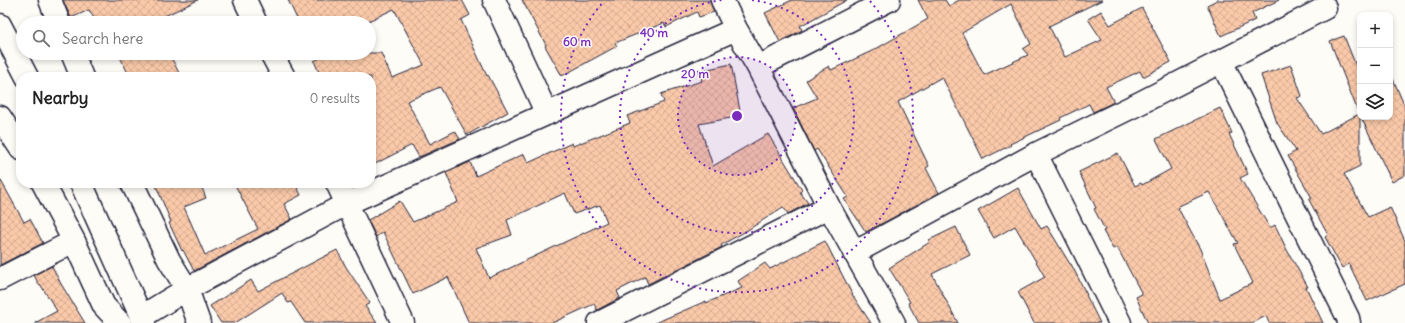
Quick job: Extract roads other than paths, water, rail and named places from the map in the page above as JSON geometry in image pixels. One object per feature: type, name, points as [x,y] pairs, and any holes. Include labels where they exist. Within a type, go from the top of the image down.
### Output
[{"type":"street","points":[[50,0],[57,16]]},
{"type":"street","points":[[245,0],[253,16]]},
{"type":"street","points":[[494,0],[547,114]]},
{"type":"street","points":[[722,0],[736,30],[758,67],[828,207],[894,323]]},
{"type":"street","points":[[758,67],[889,0]]},
{"type":"street","points":[[854,253],[1036,154],[1142,102],[1325,8]]},
{"type":"street","points":[[0,25],[16,56]]},
{"type":"street","points":[[83,188],[142,320],[187,290],[348,203],[736,30]]},
{"type":"street","points":[[18,60],[24,72]]},
{"type":"street","points":[[75,60],[80,72]]},
{"type":"street","points":[[276,60],[282,72]]},
{"type":"street","points":[[1221,61],[1348,318],[1349,323]]},
{"type":"street","points":[[0,117],[16,141]]},
{"type":"street","points":[[1036,154],[1120,323]]},
{"type":"street","points":[[46,188],[74,241],[104,306],[120,323]]},
{"type":"street","points":[[134,188],[169,260],[187,290],[200,323]]},
{"type":"street","points":[[340,188],[403,323]]},
{"type":"street","points":[[599,323],[828,207]]},
{"type":"street","points":[[0,279],[74,241]]}]
